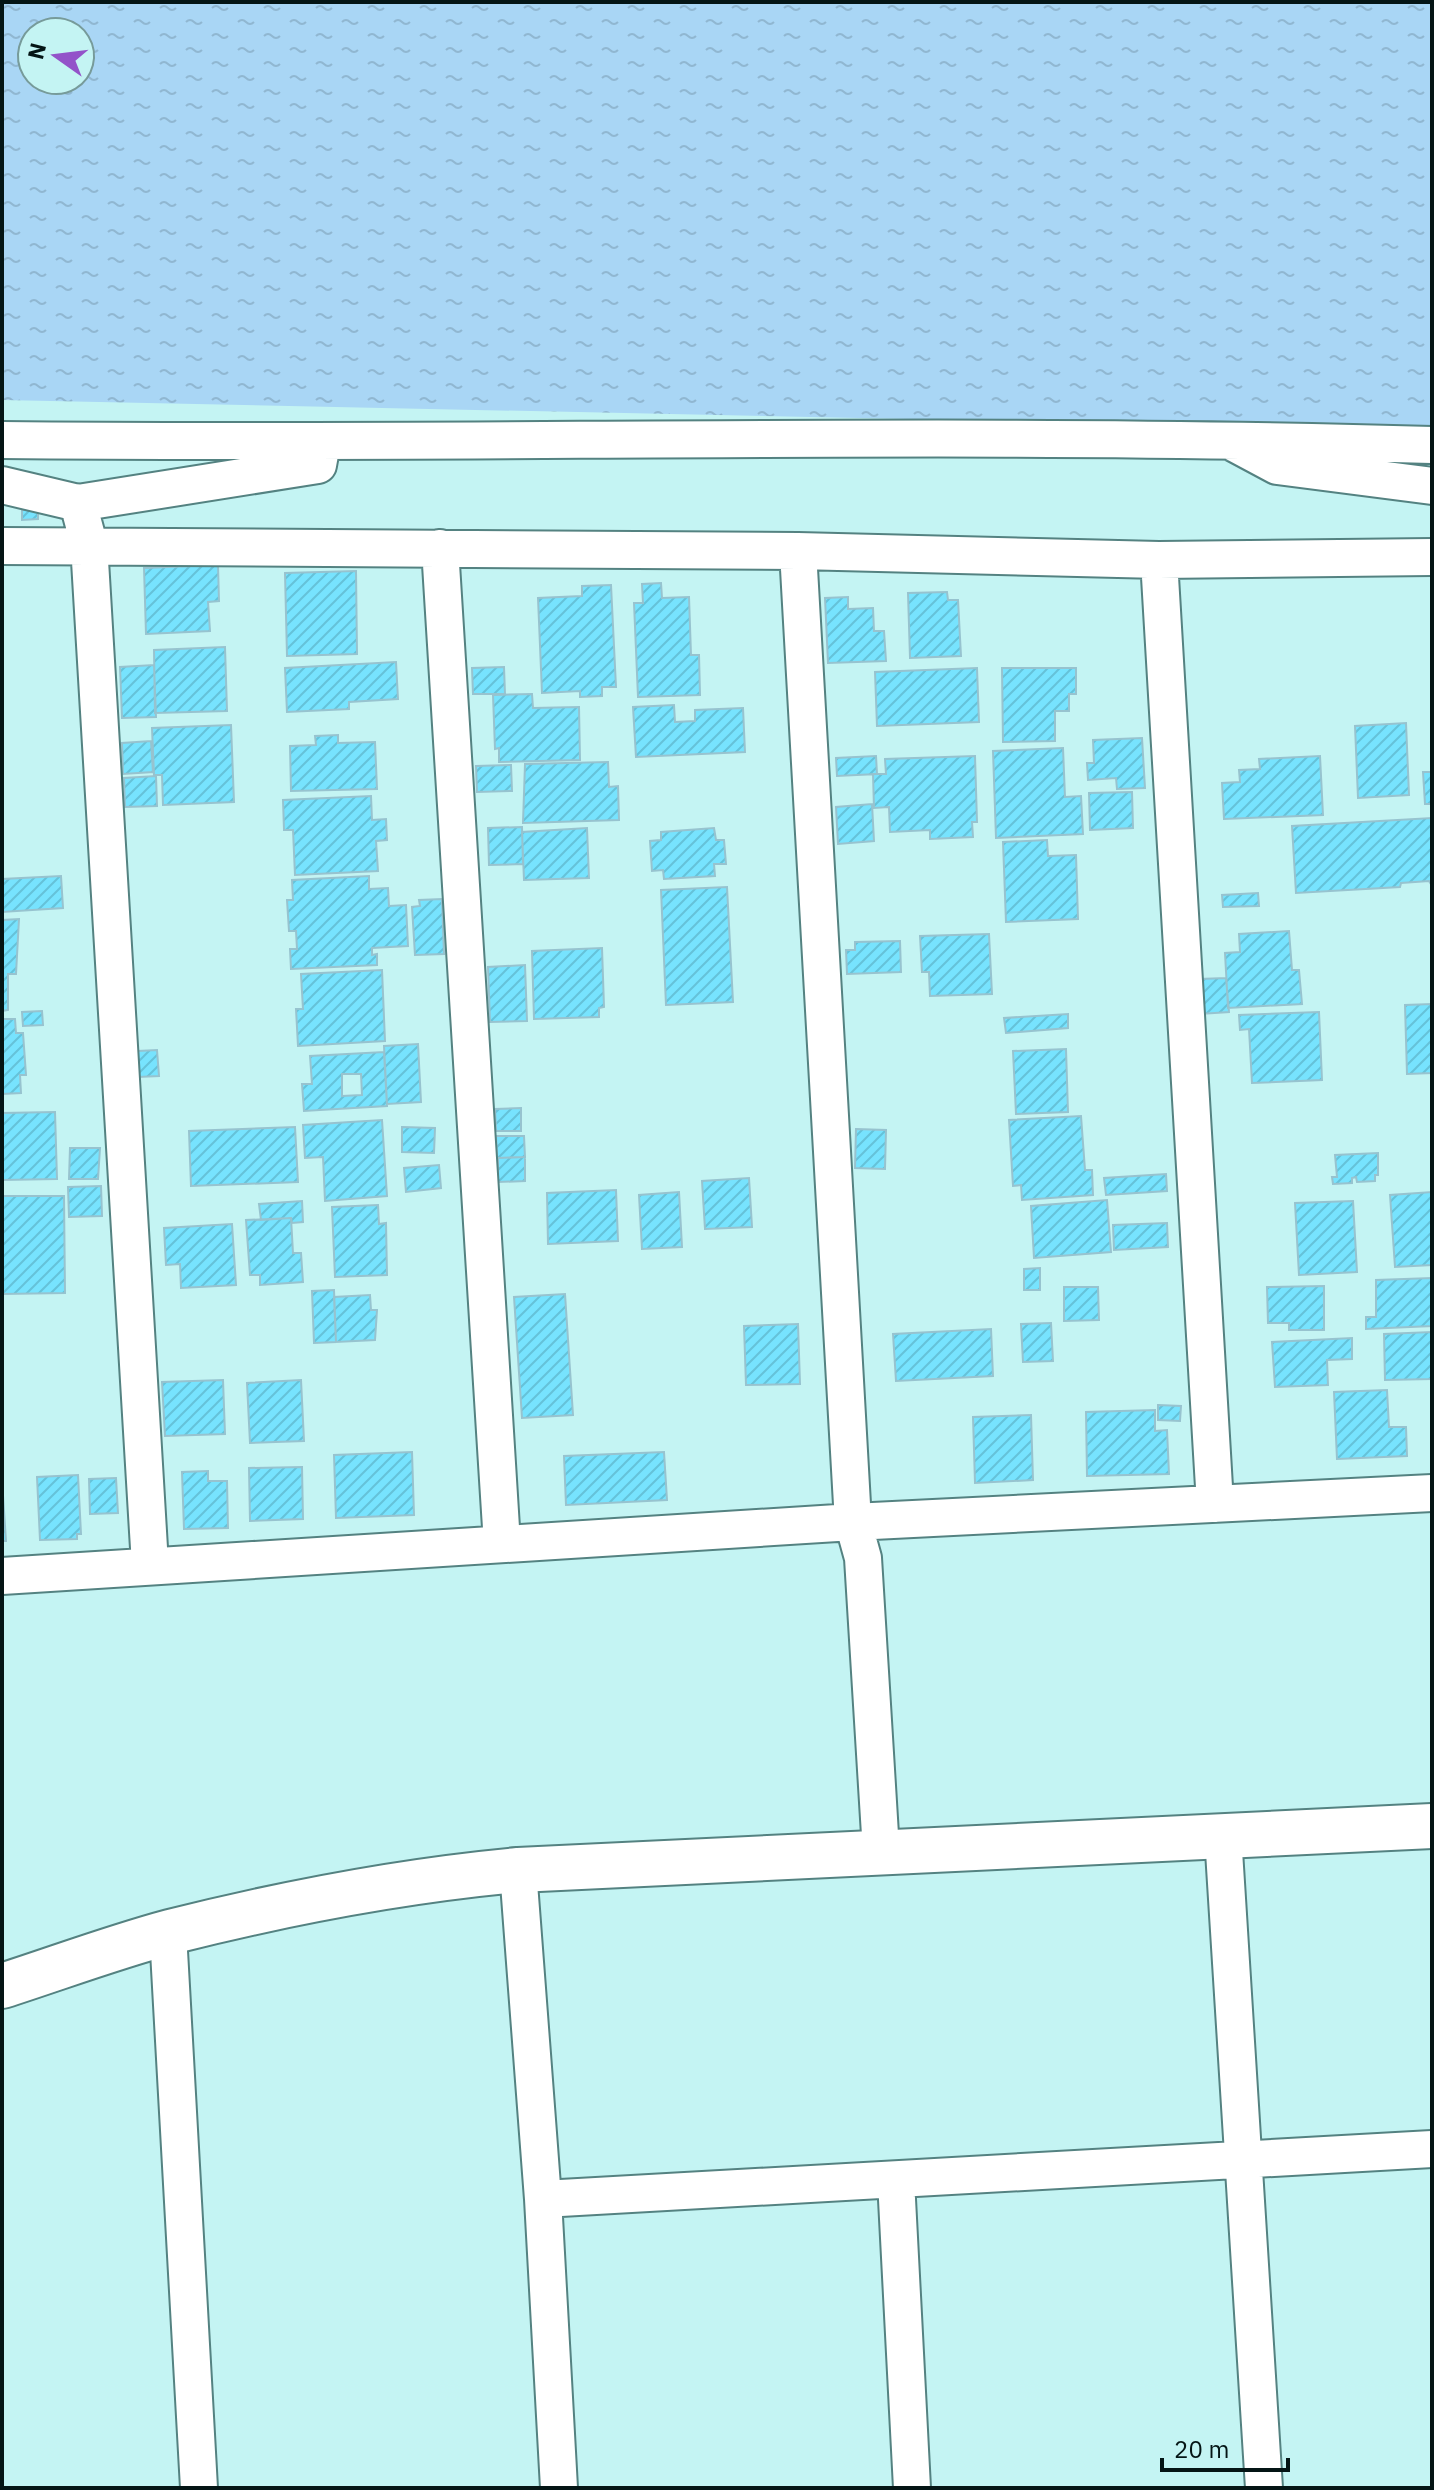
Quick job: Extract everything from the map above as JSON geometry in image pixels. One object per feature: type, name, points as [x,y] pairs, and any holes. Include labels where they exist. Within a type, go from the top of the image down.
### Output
[{"type":"street","points":[[1225,439],[1277,466],[1432,486]]},
{"type":"street","points":[[2,440],[322,443],[1225,439],[1432,445]]},
{"type":"street","points":[[2,485],[78,503],[318,465],[322,443]]},
{"type":"street","points":[[78,503],[89,544],[150,1565]]},
{"type":"street","points":[[2,546],[89,544],[798,551],[1159,560],[1432,557]]},
{"type":"street","points":[[440,548],[502,1544]]},
{"type":"street","points":[[798,551],[853,1522],[863,1558],[881,1851]]},
{"type":"street","points":[[1159,560],[1215,1504]]},
{"type":"street","points":[[2,1576],[853,1522],[1432,1493]]},
{"type":"street","points":[[2,1986],[168,1933],[316,1898],[413,1880],[518,1870],[1432,1826]]},
{"type":"street","points":[[1223,1835],[1264,2488]]},
{"type":"street","points":[[518,1870],[543,2199],[559,2488]]},
{"type":"street","points":[[168,1933],[199,2488]]},
{"type":"street","points":[[543,2199],[1432,2149]]},
{"type":"street","points":[[896,2180],[912,2488]]},
{"type":"water","points":[[2,2],[1432,2],[1432,430],[2,400]]},
{"type":"building","points":[[38,509],[38,519],[22,520],[22,510]]},
{"type":"building","points":[[218,565],[219,601],[208,602],[210,631],[146,634],[144,568]]},
{"type":"building","points":[[356,571],[357,654],[287,656],[285,573]]},
{"type":"building","points":[[661,583],[662,598],[689,597],[691,655],[699,655],[700,695],[638,697],[634,603],[643,603],[642,584]]},
{"type":"building","points":[[611,585],[616,687],[602,687],[602,696],[580,697],[580,691],[542,693],[538,598],[582,596],[582,586]]},
{"type":"building","points":[[947,592],[948,600],[958,600],[961,656],[910,658],[908,593]]},
{"type":"building","points":[[848,597],[848,609],[873,608],[874,631],[884,631],[886,661],[828,663],[825,598]]},
{"type":"building","points":[[225,647],[227,711],[155,713],[154,650]]},
{"type":"building","points":[[396,662],[398,699],[349,702],[349,709],[287,712],[285,668]]},
{"type":"building","points":[[154,665],[156,717],[122,718],[120,667]]},
{"type":"building","points":[[504,667],[505,694],[473,694],[472,668]]},
{"type":"building","points":[[977,668],[979,722],[877,726],[875,672]]},
{"type":"building","points":[[1002,668],[1076,668],[1076,694],[1069,694],[1069,711],[1055,711],[1055,741],[1003,742]]},
{"type":"building","points":[[532,694],[533,708],[579,707],[580,760],[499,762],[499,748],[495,749],[493,695]]},
{"type":"building","points":[[674,705],[675,722],[695,721],[695,710],[743,708],[745,752],[636,757],[633,707]]},
{"type":"building","points":[[1406,723],[1409,795],[1358,798],[1355,726]]},
{"type":"building","points":[[231,725],[234,802],[163,805],[162,775],[154,775],[152,728]]},
{"type":"building","points":[[338,735],[338,743],[375,742],[377,789],[291,791],[290,746],[316,745],[315,736]]},
{"type":"building","points":[[1142,738],[1145,788],[1117,789],[1116,778],[1088,780],[1087,763],[1094,763],[1093,740]]},
{"type":"building","points":[[151,741],[153,772],[123,774],[122,743]]},
{"type":"building","points":[[1063,748],[1065,797],[1081,796],[1083,834],[996,838],[993,751]]},
{"type":"building","points":[[876,756],[877,774],[837,776],[836,758]]},
{"type":"building","points":[[975,756],[977,822],[972,822],[973,837],[930,839],[930,830],[890,832],[889,807],[874,808],[873,774],[886,774],[885,759]]},
{"type":"building","points":[[1320,756],[1323,815],[1224,819],[1222,783],[1240,782],[1239,770],[1260,769],[1259,759]]},
{"type":"building","points":[[608,762],[609,787],[618,786],[619,820],[523,823],[525,764]]},
{"type":"building","points":[[511,765],[512,791],[477,792],[476,766]]},
{"type":"building","points":[[1423,772],[1432,772],[1432,804],[1425,804]]},
{"type":"building","points":[[156,776],[157,806],[125,807],[124,778]]},
{"type":"building","points":[[1132,792],[1133,828],[1090,830],[1089,793]]},
{"type":"building","points":[[371,796],[372,820],[386,819],[387,840],[376,841],[378,871],[295,875],[293,830],[284,830],[283,800]]},
{"type":"building","points":[[872,804],[874,841],[838,844],[836,807]]},
{"type":"building","points":[[1432,818],[1432,886],[1429,881],[1401,883],[1400,887],[1296,893],[1292,826]]},
{"type":"building","points":[[522,827],[523,864],[489,865],[488,828]]},
{"type":"building","points":[[587,828],[589,878],[524,880],[522,832]]},
{"type":"building","points":[[714,828],[716,840],[724,840],[726,864],[714,864],[715,876],[664,879],[663,870],[652,871],[650,841],[661,840],[661,832]]},
{"type":"building","points":[[1047,840],[1048,856],[1076,855],[1078,919],[1006,922],[1003,842]]},
{"type":"building","points":[[61,876],[63,908],[2,912],[2,879]]},
{"type":"building","points":[[369,876],[369,889],[388,888],[389,906],[406,905],[408,946],[372,948],[372,955],[377,954],[377,965],[291,969],[290,949],[297,949],[296,931],[289,931],[287,900],[293,900],[292,880]]},
{"type":"building","points":[[727,887],[733,1002],[666,1005],[661,890]]},
{"type":"building","points":[[1258,893],[1259,906],[1223,907],[1222,895]]},
{"type":"building","points":[[442,899],[444,954],[415,955],[412,907],[420,906],[419,900]]},
{"type":"building","points":[[19,919],[16,974],[8,974],[8,1010],[2,1011],[2,920]]},
{"type":"building","points":[[1289,931],[1292,970],[1299,970],[1302,1004],[1228,1008],[1225,953],[1240,952],[1239,934]]},
{"type":"building","points":[[989,934],[992,994],[930,996],[929,972],[922,972],[920,936]]},
{"type":"building","points":[[900,941],[901,972],[847,974],[846,950],[855,950],[855,942]]},
{"type":"building","points":[[602,948],[604,1007],[599,1008],[599,1017],[534,1019],[532,951]]},
{"type":"building","points":[[525,965],[527,1021],[490,1022],[488,967]]},
{"type":"building","points":[[382,970],[385,1041],[298,1046],[296,1009],[303,1009],[301,974]]},
{"type":"building","points":[[1226,978],[1229,1012],[1200,1014],[1199,979]]},
{"type":"building","points":[[1432,1004],[1432,1073],[1407,1074],[1405,1005]]},
{"type":"building","points":[[42,1011],[43,1025],[23,1026],[22,1012]]},
{"type":"building","points":[[1319,1012],[1322,1080],[1252,1083],[1249,1029],[1240,1030],[1239,1015]]},
{"type":"building","points":[[1068,1014],[1068,1028],[1006,1033],[1004,1018]]},
{"type":"building","points":[[2,1019],[15,1019],[16,1033],[23,1033],[26,1075],[20,1075],[21,1093],[2,1094]]},
{"type":"building","points":[[418,1044],[421,1102],[387,1104],[384,1046]]},
{"type":"building","points":[[1066,1049],[1068,1112],[1016,1114],[1013,1051]]},
{"type":"building","points":[[157,1050],[159,1076],[138,1077],[138,1051]]},
{"type":"building","points":[[384,1052],[387,1106],[304,1111],[302,1084],[312,1084],[310,1056]],"holes":[[[342,1074],[361,1074],[362,1095],[342,1096]]]},
{"type":"building","points":[[521,1108],[521,1131],[496,1131],[495,1109]]},
{"type":"building","points":[[55,1112],[57,1179],[2,1180],[2,1113]]},
{"type":"building","points":[[1081,1116],[1085,1170],[1092,1170],[1093,1195],[1022,1200],[1021,1185],[1013,1186],[1009,1120]]},
{"type":"building","points":[[382,1120],[387,1196],[325,1201],[323,1157],[305,1158],[303,1125]]},
{"type":"building","points":[[295,1127],[298,1182],[191,1186],[189,1131]]},
{"type":"building","points":[[402,1127],[435,1128],[434,1153],[402,1152]]},
{"type":"building","points":[[856,1129],[886,1130],[885,1169],[855,1168]]},
{"type":"building","points":[[496,1136],[524,1136],[525,1157],[497,1158]]},
{"type":"building","points":[[70,1148],[100,1148],[98,1179],[69,1179]]},
{"type":"building","points":[[1378,1153],[1375,1181],[1357,1182],[1356,1177],[1352,1178],[1352,1183],[1333,1184],[1332,1177],[1337,1177],[1335,1155]]},
{"type":"building","points":[[525,1157],[525,1181],[498,1182],[498,1158]]},
{"type":"building","points":[[439,1165],[441,1188],[406,1192],[404,1168]]},
{"type":"building","points":[[1166,1174],[1167,1191],[1106,1195],[1104,1178]]},
{"type":"building","points":[[749,1178],[752,1227],[705,1229],[702,1181]]},
{"type":"building","points":[[101,1186],[102,1216],[69,1217],[68,1187]]},
{"type":"building","points":[[616,1190],[618,1241],[548,1244],[547,1193]]},
{"type":"building","points":[[679,1192],[682,1247],[642,1249],[639,1195]]},
{"type":"building","points":[[1432,1192],[1432,1265],[1395,1267],[1390,1195]]},
{"type":"building","points":[[2,1196],[64,1196],[65,1293],[2,1294]]},
{"type":"building","points":[[1107,1200],[1111,1252],[1034,1258],[1031,1206]]},
{"type":"building","points":[[302,1201],[303,1222],[292,1223],[291,1218],[261,1220],[259,1204]]},
{"type":"building","points":[[1353,1201],[1357,1272],[1299,1275],[1295,1203]]},
{"type":"building","points":[[378,1205],[379,1224],[386,1223],[387,1275],[335,1277],[332,1207]]},
{"type":"building","points":[[291,1218],[293,1253],[301,1253],[303,1282],[260,1285],[260,1275],[250,1275],[246,1220]]},
{"type":"building","points":[[1167,1223],[1168,1247],[1114,1250],[1113,1225]]},
{"type":"building","points":[[232,1224],[236,1285],[181,1288],[180,1264],[166,1265],[164,1228]]},
{"type":"building","points":[[1040,1268],[1040,1290],[1024,1290],[1024,1269]]},
{"type":"building","points":[[1432,1278],[1432,1326],[1366,1329],[1366,1317],[1376,1317],[1376,1280]]},
{"type":"building","points":[[1324,1286],[1324,1330],[1289,1330],[1289,1323],[1268,1323],[1267,1287]]},
{"type":"building","points":[[1064,1287],[1098,1287],[1099,1320],[1064,1321]]},
{"type":"building","points":[[334,1290],[336,1342],[314,1343],[312,1291]]},
{"type":"building","points":[[565,1294],[573,1415],[522,1418],[514,1297]]},
{"type":"building","points":[[370,1295],[371,1310],[377,1310],[375,1340],[336,1342],[334,1297]]},
{"type":"building","points":[[1051,1323],[1053,1361],[1023,1362],[1021,1324]]},
{"type":"building","points":[[798,1324],[800,1384],[746,1385],[744,1326]]},
{"type":"building","points":[[991,1329],[993,1376],[896,1381],[893,1334]]},
{"type":"building","points":[[1432,1332],[1432,1379],[1385,1380],[1384,1334]]},
{"type":"building","points":[[1352,1338],[1352,1359],[1327,1360],[1328,1385],[1275,1387],[1272,1342]]},
{"type":"building","points":[[223,1380],[225,1434],[165,1436],[162,1382]]},
{"type":"building","points":[[301,1380],[304,1441],[250,1443],[247,1383]]},
{"type":"building","points":[[1387,1390],[1389,1427],[1406,1427],[1407,1456],[1337,1459],[1334,1392]]},
{"type":"building","points":[[1158,1405],[1181,1406],[1180,1421],[1158,1420]]},
{"type":"building","points":[[1155,1410],[1155,1431],[1167,1430],[1169,1474],[1087,1476],[1086,1412]]},
{"type":"building","points":[[1031,1415],[1033,1480],[975,1483],[973,1417]]},
{"type":"building","points":[[412,1452],[414,1515],[336,1518],[334,1455]]},
{"type":"building","points":[[664,1452],[667,1500],[566,1505],[564,1456]]},
{"type":"building","points":[[302,1467],[303,1519],[250,1521],[249,1468]]},
{"type":"building","points":[[208,1471],[208,1481],[227,1481],[228,1528],[184,1529],[182,1472]]},
{"type":"building","points":[[78,1475],[81,1534],[77,1534],[77,1539],[40,1540],[37,1477]]},
{"type":"building","points":[[116,1478],[118,1513],[90,1514],[89,1479]]},
{"type":"building","points":[[2,1480],[6,1541],[2,1541]]}]
